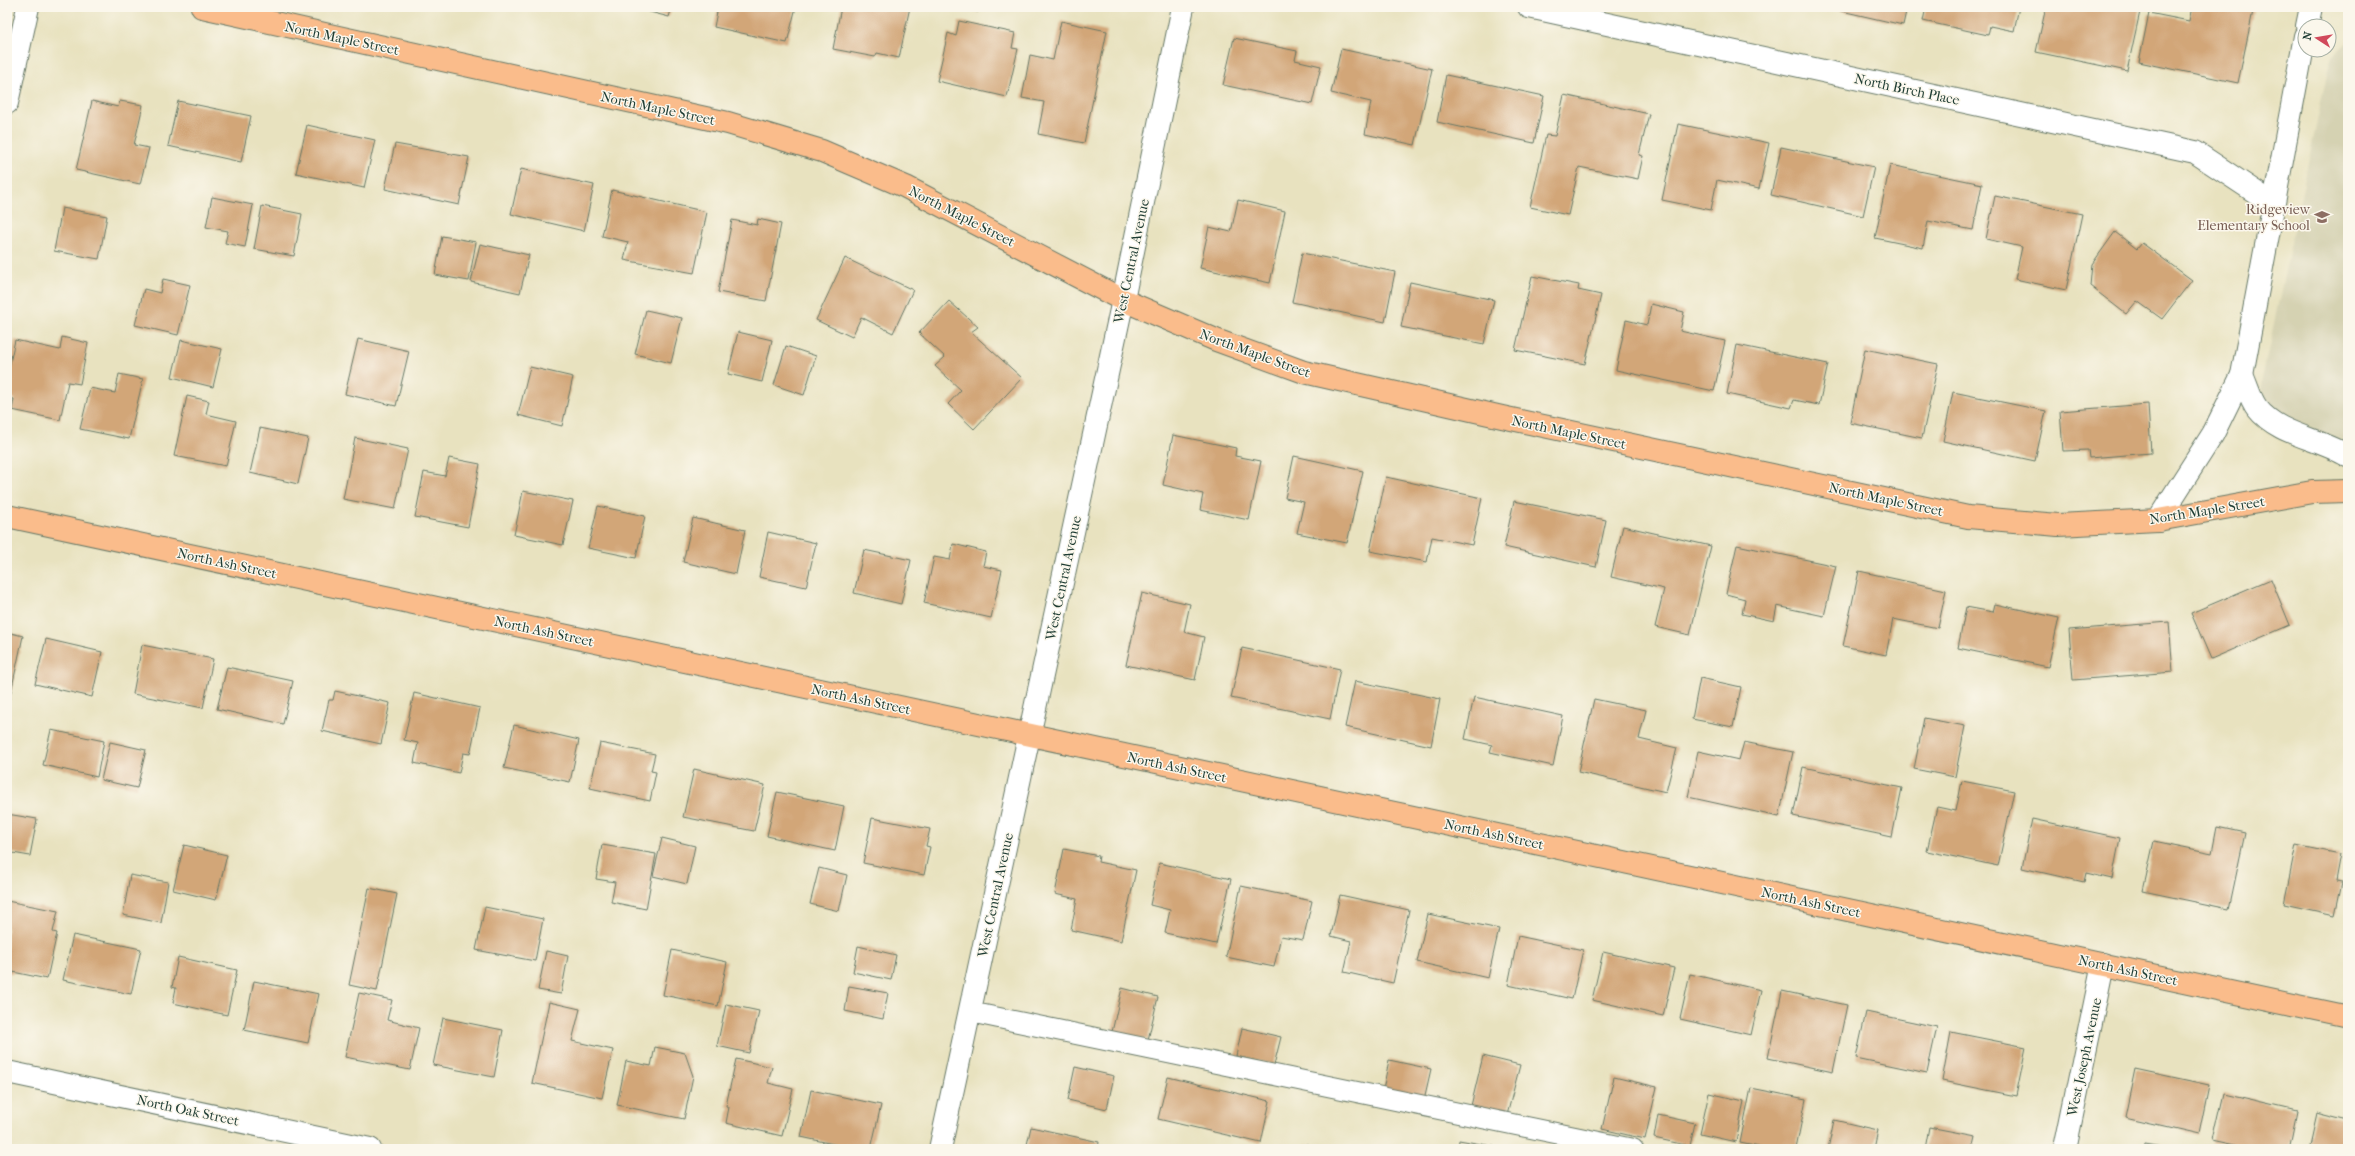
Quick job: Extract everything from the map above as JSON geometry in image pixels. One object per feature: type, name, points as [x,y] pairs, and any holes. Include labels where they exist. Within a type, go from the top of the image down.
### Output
[{"type":"main road","name":"North Maple Street","points":[[202,7],[728,123],[822,151],[906,187],[1123,300],[1216,340],[1304,372],[1510,419],[1968,517],[2058,524],[2158,520],[2312,492],[2348,491]]},
{"type":"main road","name":"North Ash Street","points":[[7,516],[2348,1017]]},
{"type":"street","points":[[7,102],[28,7]]},
{"type":"street","name":"West Central Avenue","points":[[940,1149],[1028,735],[1123,300],[1183,7]]},
{"type":"street","name":"North Birch Place","points":[[1529,7],[1623,16],[2195,152],[2272,203]]},
{"type":"street","points":[[2309,18],[2311,7]]},
{"type":"street","points":[[2158,520],[2213,434],[2242,375],[2272,203],[2301,58]]},
{"type":"street","points":[[2242,375],[2257,408],[2280,428],[2331,446],[2348,456]]},
{"type":"street","name":"West Joseph Avenue","points":[[2065,1149],[2103,964]]},
{"type":"street","name":"North Oak Street","points":[[7,1072],[370,1149]]},
{"type":"lane","points":[[970,1012],[1633,1149]]},
{"type":"shaded area","name":"Ridgeview Elementary School","points":[[2348,42],[2348,441],[2287,426],[2265,400],[2261,384],[2328,70],[2331,58],[2337,58],[2337,52]]},
{"type":"building","points":[[631,7],[672,7],[669,17]]},
{"type":"building","points":[[718,7],[796,7],[787,43],[714,27]]},
{"type":"building","points":[[841,7],[910,7],[899,58],[877,53],[875,57],[833,49]]},
{"type":"building","points":[[958,7],[980,7],[978,12]]},
{"type":"building","points":[[1824,7],[1907,7],[1903,25]]},
{"type":"building","points":[[1926,7],[2019,7],[2014,31],[1990,26],[1988,35],[1923,21]]},
{"type":"building","points":[[2046,7],[2141,7],[2127,71],[2036,52]]},
{"type":"building","points":[[2192,7],[2232,7],[2253,11],[2238,83],[2139,62],[2149,13],[2189,21]]},
{"type":"building","points":[[959,21],[1015,33],[1012,48],[1018,49],[1007,97],[937,81],[948,33],[956,36]]},
{"type":"building","points":[[1061,21],[1107,31],[1084,143],[1038,134],[1044,102],[1022,98],[1030,55],[1053,60]]},
{"type":"building","points":[[1234,38],[1297,51],[1295,60],[1321,66],[1312,104],[1223,85]]},
{"type":"building","points":[[1341,49],[1432,69],[1415,145],[1365,134],[1371,102],[1331,93]]},
{"type":"building","points":[[1446,75],[1544,96],[1534,143],[1437,122]]},
{"type":"building","points":[[1564,95],[1649,114],[1639,155],[1643,156],[1638,179],[1579,167],[1568,215],[1530,207],[1546,135],[1555,136]]},
{"type":"building","points":[[92,101],[118,107],[120,101],[143,105],[134,145],[149,148],[140,184],[76,170]]},
{"type":"building","points":[[178,101],[251,116],[241,162],[168,146]]},
{"type":"building","points":[[1678,124],[1769,143],[1759,189],[1717,180],[1711,210],[1662,200]]},
{"type":"building","points":[[307,125],[375,140],[364,188],[296,173]]},
{"type":"building","points":[[395,144],[469,157],[459,205],[385,189]]},
{"type":"building","points":[[1781,147],[1874,167],[1863,216],[1771,195]]},
{"type":"building","points":[[1890,165],[1982,184],[1973,230],[1928,221],[1923,248],[1875,238]]},
{"type":"building","points":[[521,169],[594,185],[584,231],[511,214]]},
{"type":"building","points":[[612,190],[707,212],[694,273],[624,260],[628,242],[602,236]]},
{"type":"building","points":[[1995,196],[2082,214],[2066,290],[2015,279],[2022,247],[1986,239]]},
{"type":"building","points":[[212,197],[253,205],[245,247],[225,243],[228,231],[206,227]]},
{"type":"building","points":[[1238,200],[1285,211],[1270,283],[1200,268],[1209,227],[1231,232]]},
{"type":"building","points":[[262,206],[302,214],[294,256],[254,249]]},
{"type":"building","points":[[62,208],[107,216],[99,259],[54,251]]},
{"type":"building","points":[[758,219],[781,224],[766,301],[718,292],[732,220],[757,225]]},
{"type":"building","points":[[2115,232],[2137,249],[2142,243],[2192,280],[2162,319],[2137,301],[2126,314],[2090,286],[2092,264]]},
{"type":"building","points":[[442,236],[476,242],[469,281],[435,275]]},
{"type":"building","points":[[480,244],[529,255],[520,293],[471,282]]},
{"type":"building","points":[[1302,253],[1395,272],[1385,322],[1292,302]]},
{"type":"building","points":[[845,258],[913,290],[893,333],[861,317],[852,337],[816,320]]},
{"type":"building","points":[[1532,276],[1579,285],[1578,290],[1601,295],[1585,364],[1515,350]]},
{"type":"building","points":[[163,279],[190,285],[178,335],[135,325],[144,289],[160,293]]},
{"type":"building","points":[[1410,282],[1494,300],[1484,344],[1401,327]]},
{"type":"building","points":[[949,301],[978,327],[971,332],[1022,378],[974,429],[948,404],[961,390],[935,366],[945,357],[919,333]]},
{"type":"building","points":[[1651,304],[1684,312],[1680,331],[1725,341],[1714,391],[1616,370],[1626,320],[1647,325]]},
{"type":"building","points":[[646,310],[682,318],[671,363],[635,354]]},
{"type":"building","points":[[738,332],[772,340],[762,382],[728,374]]},
{"type":"building","points":[[62,337],[88,343],[80,384],[68,382],[60,420],[12,410],[14,399],[7,398],[7,377],[15,340],[60,350]]},
{"type":"building","points":[[358,339],[409,351],[396,406],[345,394]]},
{"type":"building","points":[[181,340],[222,349],[213,387],[172,377]]},
{"type":"building","points":[[1737,345],[1828,364],[1819,405],[1794,400],[1791,408],[1727,394]]},
{"type":"building","points":[[786,346],[816,356],[804,395],[774,385]]},
{"type":"building","points":[[1865,349],[1938,364],[1922,438],[1850,423]]},
{"type":"building","points":[[530,367],[573,377],[562,426],[518,415]]},
{"type":"building","points":[[119,374],[143,379],[129,439],[80,429],[90,388],[115,393]]},
{"type":"building","points":[[1953,392],[2046,411],[2035,461],[1943,441]]},
{"type":"building","points":[[187,396],[209,401],[206,414],[236,421],[226,466],[174,456]]},
{"type":"building","points":[[2148,404],[2151,453],[2089,458],[2088,450],[2063,451],[2060,411]]},
{"type":"building","points":[[260,428],[308,438],[298,484],[250,473]]},
{"type":"building","points":[[1173,435],[1236,448],[1235,456],[1261,461],[1249,520],[1200,510],[1203,494],[1163,485]]},
{"type":"building","points":[[355,438],[408,449],[395,509],[343,499]]},
{"type":"building","points":[[1294,456],[1363,471],[1347,543],[1297,533],[1304,502],[1285,498]]},
{"type":"building","points":[[449,458],[480,464],[468,527],[415,517],[424,472],[445,476]]},
{"type":"building","points":[[1386,477],[1482,498],[1472,545],[1432,537],[1427,562],[1370,551]]},
{"type":"building","points":[[523,491],[573,501],[563,545],[514,535]]},
{"type":"building","points":[[1514,501],[1606,520],[1596,567],[1504,547]]},
{"type":"building","points":[[598,506],[645,516],[636,558],[588,548]]},
{"type":"building","points":[[693,518],[745,530],[736,574],[683,562]]},
{"type":"building","points":[[1623,526],[1711,546],[1690,635],[1655,627],[1664,589],[1611,577]]},
{"type":"building","points":[[768,532],[816,543],[806,587],[759,577]]},
{"type":"building","points":[[953,544],[986,552],[983,566],[1002,570],[991,618],[924,603],[934,557],[950,560]]},
{"type":"building","points":[[1737,545],[1836,566],[1824,616],[1777,606],[1774,621],[1742,614],[1745,599],[1726,594]]},
{"type":"building","points":[[864,550],[911,560],[901,604],[854,593]]},
{"type":"building","points":[[1859,571],[1946,590],[1938,628],[1893,619],[1886,655],[1843,646]]},
{"type":"building","points":[[2271,579],[2290,625],[2211,659],[2191,613]]},
{"type":"building","points":[[1142,593],[1190,604],[1184,632],[1204,637],[1195,680],[1126,665]]},
{"type":"building","points":[[1995,604],[2059,618],[2048,667],[1958,648],[1966,607],[1993,612]]},
{"type":"building","points":[[2169,622],[2173,672],[2073,680],[2069,630]]},
{"type":"building","points":[[7,632],[23,636],[8,706],[7,706]]},
{"type":"building","points":[[46,639],[102,652],[92,697],[35,684]]},
{"type":"building","points":[[142,645],[213,659],[203,708],[133,694]]},
{"type":"building","points":[[1242,648],[1340,669],[1330,719],[1231,698]]},
{"type":"building","points":[[227,667],[293,681],[283,724],[217,709]]},
{"type":"building","points":[[1700,678],[1741,687],[1733,727],[1692,719]]},
{"type":"building","points":[[1355,681],[1440,699],[1431,746],[1345,727]]},
{"type":"building","points":[[335,691],[390,703],[381,744],[322,731],[329,700],[333,700]]},
{"type":"building","points":[[414,693],[480,708],[470,754],[463,753],[459,773],[414,763],[418,743],[404,740]]},
{"type":"building","points":[[1474,697],[1563,716],[1553,766],[1490,752],[1492,745],[1465,739]]},
{"type":"building","points":[[1594,699],[1646,710],[1639,739],[1677,748],[1666,792],[1578,772]]},
{"type":"building","points":[[1924,718],[1965,726],[1955,777],[1914,769]]},
{"type":"building","points":[[514,725],[579,740],[570,782],[504,768]]},
{"type":"building","points":[[51,730],[104,741],[97,777],[43,765]]},
{"type":"building","points":[[110,742],[146,750],[137,788],[101,780]]},
{"type":"building","points":[[1744,742],[1793,752],[1779,817],[1688,797],[1698,751],[1739,760]]},
{"type":"building","points":[[600,743],[655,754],[651,771],[656,772],[650,801],[590,788]]},
{"type":"building","points":[[1803,767],[1902,788],[1892,837],[1793,816]]},
{"type":"building","points":[[694,769],[765,785],[754,831],[683,817]]},
{"type":"building","points":[[1962,781],[2014,791],[1998,866],[1927,851],[1937,807],[1956,811]]},
{"type":"building","points":[[777,792],[844,806],[835,851],[767,836]]},
{"type":"building","points":[[7,814],[37,819],[30,856],[7,852]]},
{"type":"building","points":[[872,818],[930,829],[926,846],[930,847],[924,875],[863,863]]},
{"type":"building","points":[[2032,819],[2120,838],[2112,879],[2086,873],[2084,882],[2022,868]]},
{"type":"building","points":[[2217,827],[2245,833],[2229,909],[2143,891],[2154,841],[2212,853]]},
{"type":"building","points":[[662,838],[695,846],[687,884],[653,876]]},
{"type":"building","points":[[184,845],[227,855],[216,900],[173,890]]},
{"type":"building","points":[[602,845],[656,854],[646,909],[611,902],[615,882],[596,879]]},
{"type":"building","points":[[2296,845],[2340,854],[2335,881],[2342,882],[2335,915],[2284,904]]},
{"type":"building","points":[[1064,849],[1099,856],[1098,862],[1136,870],[1121,941],[1071,930],[1077,899],[1055,894]]},
{"type":"building","points":[[1159,863],[1231,879],[1216,944],[1165,933],[1170,910],[1150,905]]},
{"type":"building","points":[[819,868],[847,875],[839,911],[810,904]]},
{"type":"building","points":[[130,875],[168,882],[161,923],[123,915]]},
{"type":"building","points":[[1241,886],[1312,901],[1303,940],[1281,936],[1274,967],[1226,957]]},
{"type":"building","points":[[369,888],[397,894],[377,991],[349,985]]},
{"type":"building","points":[[1340,895],[1409,910],[1393,983],[1344,972],[1351,941],[1331,936]]},
{"type":"building","points":[[7,901],[58,911],[53,932],[57,933],[47,979],[13,972],[13,974],[7,973]]},
{"type":"building","points":[[485,907],[543,919],[535,961],[476,950]]},
{"type":"building","points":[[1428,914],[1499,929],[1488,978],[1417,962]]},
{"type":"building","points":[[73,935],[141,949],[131,994],[63,980]]},
{"type":"building","points":[[1518,936],[1583,950],[1572,999],[1508,985]]},
{"type":"building","points":[[858,946],[896,955],[891,980],[853,972]]},
{"type":"building","points":[[672,950],[727,962],[718,1006],[663,995]]},
{"type":"building","points":[[546,951],[568,956],[561,994],[538,990]]},
{"type":"building","points":[[1603,952],[1674,968],[1663,1016],[1592,1000]]},
{"type":"building","points":[[178,957],[237,970],[227,1015],[173,1003],[176,988],[172,987]]},
{"type":"building","points":[[1690,974],[1761,990],[1751,1035],[1680,1019]]},
{"type":"building","points":[[254,981],[319,994],[308,1043],[244,1030]]},
{"type":"building","points":[[849,986],[888,993],[883,1019],[845,1011]]},
{"type":"building","points":[[1122,988],[1158,997],[1148,1040],[1112,1032]]},
{"type":"building","points":[[1782,991],[1847,1005],[1833,1072],[1768,1058]]},
{"type":"building","points":[[359,993],[392,1000],[387,1020],[419,1028],[410,1070],[345,1057]]},
{"type":"building","points":[[549,1002],[580,1009],[572,1041],[613,1050],[602,1098],[532,1083]]},
{"type":"building","points":[[726,1004],[759,1011],[749,1053],[717,1046]]},
{"type":"building","points":[[1866,1012],[1937,1027],[1927,1073],[1856,1058]]},
{"type":"building","points":[[443,1018],[503,1030],[494,1077],[433,1065]]},
{"type":"building","points":[[1242,1028],[1281,1037],[1274,1065],[1236,1056]]},
{"type":"building","points":[[1951,1032],[2026,1047],[2016,1096],[1942,1081]]},
{"type":"building","points":[[655,1047],[685,1053],[693,1076],[684,1119],[617,1105],[626,1061],[651,1066]]},
{"type":"building","points":[[1483,1056],[1520,1065],[1506,1119],[1470,1110]]},
{"type":"building","points":[[736,1059],[772,1067],[768,1083],[793,1089],[782,1136],[726,1123],[729,1107],[726,1106]]},
{"type":"building","points":[[1389,1060],[1431,1069],[1423,1104],[1382,1095]]},
{"type":"building","points":[[1075,1067],[1114,1076],[1107,1109],[1068,1100]]},
{"type":"building","points":[[2135,1069],[2209,1085],[2199,1134],[2125,1117]]},
{"type":"building","points":[[1168,1077],[1270,1101],[1261,1143],[1158,1119]]},
{"type":"building","points":[[1614,1077],[1657,1087],[1645,1139],[1602,1129]]},
{"type":"building","points":[[1751,1088],[1806,1099],[1796,1149],[1769,1149],[1740,1143]]},
{"type":"building","points":[[811,1090],[881,1105],[871,1149],[857,1149],[801,1137]]},
{"type":"building","points":[[1709,1093],[1744,1101],[1736,1142],[1700,1134]]},
{"type":"building","points":[[2223,1093],[2296,1110],[2288,1149],[2244,1149],[2212,1142]]},
{"type":"building","points":[[2316,1113],[2348,1121],[2348,1149],[2308,1149]]},
{"type":"building","points":[[1658,1115],[1695,1123],[1690,1146],[1654,1138]]},
{"type":"building","points":[[1834,1120],[1878,1130],[1874,1149],[1828,1149]]},
{"type":"building","points":[[1031,1127],[1099,1142],[1098,1149],[1026,1149]]},
{"type":"building","points":[[1929,1127],[1976,1136],[1973,1149],[1925,1149]]},
{"type":"building","points":[[1459,1140],[1503,1148],[1503,1149],[1458,1149]]},
{"type":"building","points":[[2145,1143],[2175,1148],[2175,1149],[2144,1149]]},
{"type":"building","points":[[1306,1144],[1325,1148],[1325,1149],[1305,1149]]},
{"type":"place","name":"Ridgeview Elementary School","points":[[2322,217]]}]
